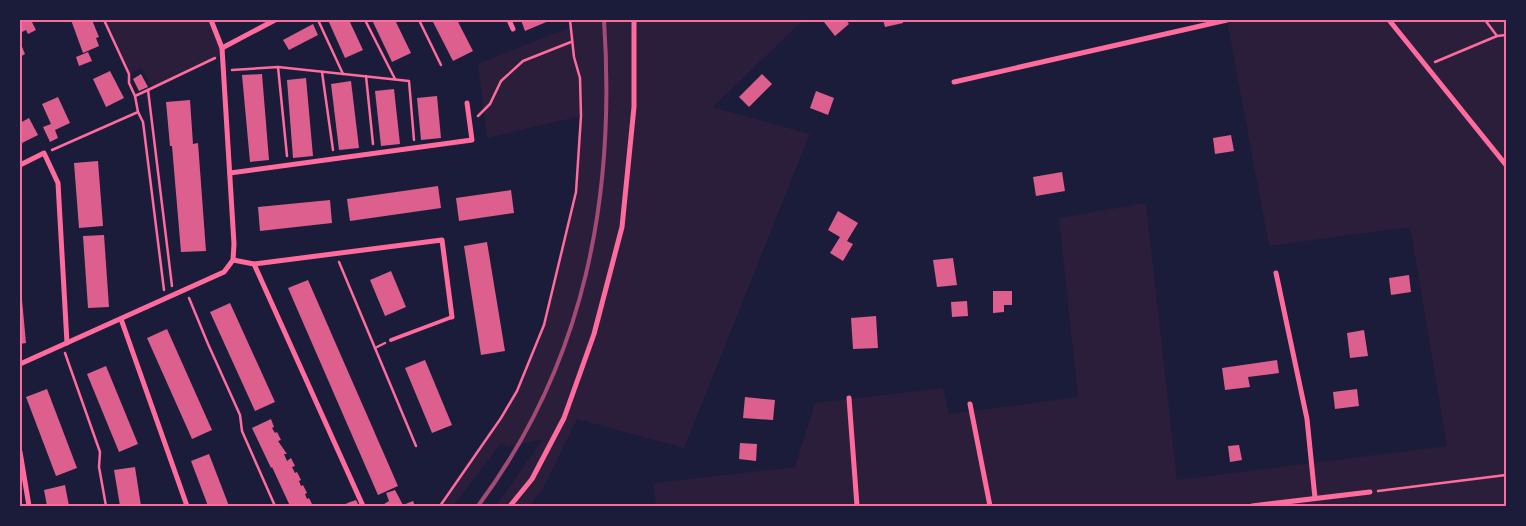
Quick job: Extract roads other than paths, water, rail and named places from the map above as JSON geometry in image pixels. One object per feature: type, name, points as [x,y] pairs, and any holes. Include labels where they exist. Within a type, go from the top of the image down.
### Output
[{"type":"street","points":[[20,364],[224,272],[233,260],[234,244],[222,48],[211,20]]},
{"type":"street","points":[[222,48],[275,20]]},
{"type":"street","points":[[509,20],[513,29]]},
{"type":"street","points":[[510,506],[532,479],[564,418],[594,334],[622,227],[634,107],[634,20]]},
{"type":"street","points":[[954,82],[1227,20]]},
{"type":"street","points":[[1389,20],[1506,165]]},
{"type":"street","points":[[230,173],[472,140],[467,103]]},
{"type":"street","points":[[20,165],[44,153],[58,183],[65,344]]},
{"type":"street","points":[[233,260],[254,264],[442,240],[452,316]]},
{"type":"street","points":[[254,264],[363,506]]},
{"type":"street","points":[[1276,272],[1307,419],[1315,498]]},
{"type":"street","points":[[121,319],[187,506]]},
{"type":"street","points":[[849,398],[857,506]]},
{"type":"street","points":[[970,404],[990,506]]},
{"type":"street","points":[[20,452],[29,506]]},
{"type":"street","points":[[1252,506],[1370,492]]},
{"type":"lane","points":[[391,340],[452,316]]},
{"type":"railway","points":[[478,506],[515,451],[545,394],[568,336],[586,275],[598,214],[604,150],[606,86],[604,20]]}]
